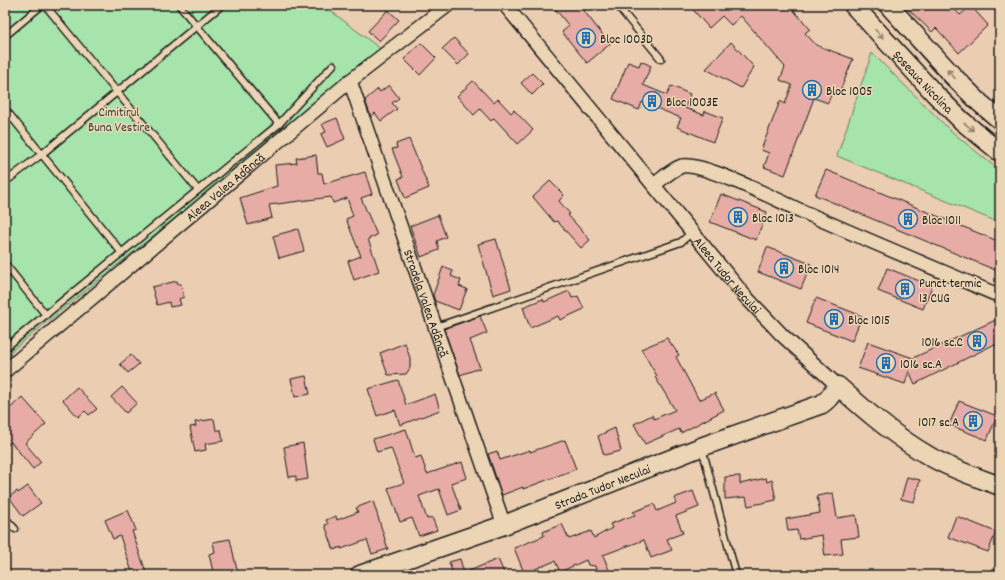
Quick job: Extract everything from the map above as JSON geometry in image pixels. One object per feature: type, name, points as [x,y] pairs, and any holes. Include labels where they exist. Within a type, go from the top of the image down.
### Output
[{"type":"street","name":"Aleea Valea Adâncă","points":[[5,371],[350,81],[448,5]]},
{"type":"street","name":"Aleea Tudor Neculai","points":[[506,5],[744,295],[782,335],[864,410],[893,433],[929,456],[959,470],[1000,486]]},
{"type":"street","name":"Șoseaua Nicolina","points":[[853,5],[951,110],[1000,152]]},
{"type":"street","name":"Șoseaua Nicolina","points":[[888,5],[980,104],[1000,120]]},
{"type":"street","name":"Stradela Valea Adâncă","points":[[350,81],[504,525]]},
{"type":"street","points":[[654,185],[681,166],[696,167],[739,182],[796,209],[1000,296]]},
{"type":"street","name":"Strada Tudor Neculai","points":[[360,575],[504,525],[701,447],[822,404],[838,386]]},
{"type":"lane","points":[[5,36],[43,5],[198,190]]},
{"type":"lane","points":[[179,5],[279,124]]},
{"type":"lane","points":[[5,182],[42,154],[222,5]]},
{"type":"lane","points":[[617,5],[661,59]]},
{"type":"lane","points":[[5,348],[279,124],[333,65]]},
{"type":"lane","points":[[5,109],[122,252]]},
{"type":"lane","points":[[436,327],[681,242],[693,232]]},
{"type":"lane","points":[[5,264],[46,315]]},
{"type":"lane","points":[[701,447],[736,575]]},
{"type":"lane","points":[[5,518],[15,529]]},
{"type":"green space","name":"Cimitirul Buna Vestire","points":[[5,5],[323,5],[382,50],[5,356]]},
{"type":"green space","points":[[872,53],[951,131],[1000,171],[1000,223],[837,156]]},
{"type":"building","name":"Bloc 1003D","points":[[552,5],[591,5],[584,11],[610,44],[587,63],[562,32],[569,26]]},
{"type":"building","name":"Bloc 1005","points":[[689,5],[789,5],[810,29],[805,33],[816,45],[853,59],[840,91],[833,89],[828,103],[814,98],[785,175],[764,167],[769,153],[761,150],[780,101],[785,104],[792,85],[780,80],[785,67],[741,16],[731,25],[722,16],[709,28]]},
{"type":"building","points":[[904,5],[951,5],[960,15],[971,6],[988,25],[959,53],[936,28],[932,32]]},
{"type":"building","points":[[388,10],[399,20],[379,41],[368,31]]},
{"type":"building","points":[[454,38],[469,54],[458,65],[442,49]]},
{"type":"building","points":[[731,42],[754,67],[741,88],[706,69]]},
{"type":"building","points":[[421,43],[436,58],[420,75],[404,59]]},
{"type":"building","name":"Bloc 1003E","points":[[641,61],[651,66],[643,85],[667,95],[671,86],[690,94],[685,108],[704,115],[705,111],[723,118],[713,142],[677,127],[681,118],[642,102],[639,110],[613,99],[628,62],[639,66]]},
{"type":"building","points":[[532,73],[543,84],[532,95],[521,83]]},
{"type":"building","points":[[473,81],[494,103],[498,99],[511,113],[514,110],[533,130],[518,144],[494,118],[491,121],[480,109],[474,115],[457,96]]},
{"type":"building","points":[[389,85],[399,98],[392,103],[397,109],[381,121],[375,113],[371,117],[365,100],[378,89],[380,92]]},
{"type":"building","points":[[337,118],[345,139],[327,147],[321,134],[326,132],[322,124]]},
{"type":"building","points":[[409,139],[429,188],[405,198],[398,179],[403,177],[392,149],[397,148],[396,144]]},
{"type":"building","points":[[316,155],[318,173],[322,173],[324,184],[365,172],[372,194],[361,198],[377,235],[368,239],[379,271],[354,280],[348,261],[361,256],[346,219],[353,216],[347,198],[333,203],[331,197],[269,205],[272,218],[248,225],[240,198],[277,186],[275,165],[297,163],[296,158]]},
{"type":"building","name":"Bloc 1011","points":[[826,170],[1000,242],[1000,272],[815,195]]},
{"type":"building","points":[[550,181],[564,195],[559,201],[570,214],[568,215],[590,240],[581,248],[557,221],[554,222],[533,197]]},
{"type":"building","name":"Bloc 1013","points":[[721,194],[767,212],[756,240],[710,222]]},
{"type":"building","points":[[438,215],[446,237],[437,241],[439,250],[421,257],[410,226]]},
{"type":"building","points":[[298,229],[304,251],[279,258],[273,236]]},
{"type":"building","points":[[496,239],[511,289],[493,295],[478,244]]},
{"type":"building","name":"Bloc 1014","points":[[767,247],[811,264],[801,289],[758,272]]},
{"type":"building","points":[[443,267],[453,271],[451,276],[461,280],[459,286],[467,289],[459,310],[435,301],[433,295]]},
{"type":"building","name":"Punct termic 13 CUG","points":[[887,268],[932,286],[923,309],[878,291]]},
{"type":"building","points":[[177,281],[178,284],[181,284],[184,297],[179,299],[181,305],[170,307],[169,302],[157,305],[152,287]]},
{"type":"building","points":[[569,291],[572,298],[578,296],[584,309],[560,320],[558,316],[530,328],[523,307],[543,299],[544,302]]},
{"type":"building","name":"Bloc 1015","points":[[816,298],[862,316],[852,341],[806,323]]},
{"type":"building","points":[[480,316],[487,333],[470,340],[480,368],[460,375],[444,329]]},
{"type":"building","points":[[1000,318],[1000,347],[993,345],[915,384],[909,371],[905,384],[858,368],[868,342],[913,358]]},
{"type":"building","points":[[667,338],[679,355],[676,357],[699,400],[715,393],[724,410],[681,433],[679,429],[645,444],[634,424],[652,415],[654,419],[675,410],[655,377],[657,376],[641,349]]},
{"type":"building","points":[[405,343],[410,358],[410,368],[406,374],[388,375],[380,353]]},
{"type":"building","points":[[131,355],[139,364],[128,373],[120,364]]},
{"type":"building","points":[[306,376],[310,394],[295,397],[291,379]]},
{"type":"building","points":[[398,380],[406,405],[435,394],[440,410],[400,425],[395,410],[377,416],[368,389]]},
{"type":"building","points":[[77,387],[97,409],[89,415],[85,411],[78,417],[63,400]]},
{"type":"building","points":[[122,387],[137,403],[126,413],[111,397]]},
{"type":"building","points":[[22,397],[46,424],[25,443],[41,462],[33,469],[11,442],[5,447],[5,413]]},
{"type":"building","name":"1017 sc.A","points":[[959,401],[997,416],[987,440],[949,425]]},
{"type":"building","points":[[214,419],[216,430],[221,430],[223,441],[205,444],[206,450],[195,452],[190,427],[196,426],[195,422]]},
{"type":"building","points":[[615,428],[621,451],[604,455],[598,436]]},
{"type":"building","points":[[406,429],[415,458],[421,456],[427,474],[462,462],[467,478],[451,483],[461,510],[448,515],[439,489],[419,496],[427,519],[432,517],[437,530],[419,536],[412,518],[400,522],[388,488],[404,483],[391,448],[377,452],[373,439]]},
{"type":"building","points":[[565,440],[576,469],[523,489],[523,487],[502,495],[488,454],[497,451],[500,460]]},
{"type":"building","points":[[303,443],[308,479],[296,481],[296,476],[289,477],[284,447]]},
{"type":"building","points":[[740,476],[740,484],[766,478],[767,482],[772,480],[776,500],[748,506],[746,497],[725,499],[725,477]]},
{"type":"building","points":[[907,477],[920,480],[914,502],[901,499]]},
{"type":"building","points":[[28,486],[41,503],[23,516],[9,497]]},
{"type":"building","points":[[693,491],[699,507],[676,516],[683,533],[667,539],[672,550],[651,558],[644,540],[603,555],[611,575],[598,575],[595,566],[588,565],[586,560],[560,572],[555,561],[535,569],[537,575],[525,575],[514,548],[544,536],[543,532],[562,524],[569,539],[591,531],[594,538],[612,528],[610,524],[635,515],[633,512],[654,504],[657,511],[676,503],[674,498]]},
{"type":"building","points":[[833,493],[837,518],[856,515],[859,537],[841,539],[843,554],[825,556],[822,535],[799,539],[797,530],[788,531],[786,519],[820,513],[817,496]]},
{"type":"building","points":[[373,501],[388,549],[372,554],[367,540],[334,550],[325,525],[328,524],[326,520],[336,516],[337,520],[358,512],[356,508]]},
{"type":"building","points":[[128,510],[136,530],[132,531],[147,575],[133,575],[120,536],[113,539],[105,520]]},
{"type":"building","points":[[956,516],[996,532],[988,552],[948,537]]},
{"type":"building","points":[[230,539],[238,575],[219,575],[218,571],[213,572],[209,554],[215,552],[213,542]]},
{"type":"building","points":[[460,559],[464,573],[498,559],[505,575],[453,575],[449,562]]},
{"type":"tram line","points":[[866,5],[947,92],[1000,141]]},
{"type":"tram line","points":[[875,5],[946,84],[973,110],[1000,132]]},
{"type":"place","name":"Bloc 1003D","points":[[586,38]]},
{"type":"place","name":"Bloc 1005","points":[[812,90]]},
{"type":"place","name":"Bloc 1003E","points":[[652,101]]},
{"type":"place","name":"Bloc 1013","points":[[738,217]]},
{"type":"place","name":"Bloc 1011","points":[[908,219]]},
{"type":"place","name":"Bloc 1014","points":[[784,268]]},
{"type":"place","name":"Punct termic 13 CUG","points":[[905,289]]},
{"type":"place","name":"Bloc 1015","points":[[834,319]]},
{"type":"place","name":"1016 sc.C","points":[[977,341]]},
{"type":"place","name":"1016 sc.A","points":[[886,363]]},
{"type":"place","name":"1017 sc.A","points":[[973,421]]}]
